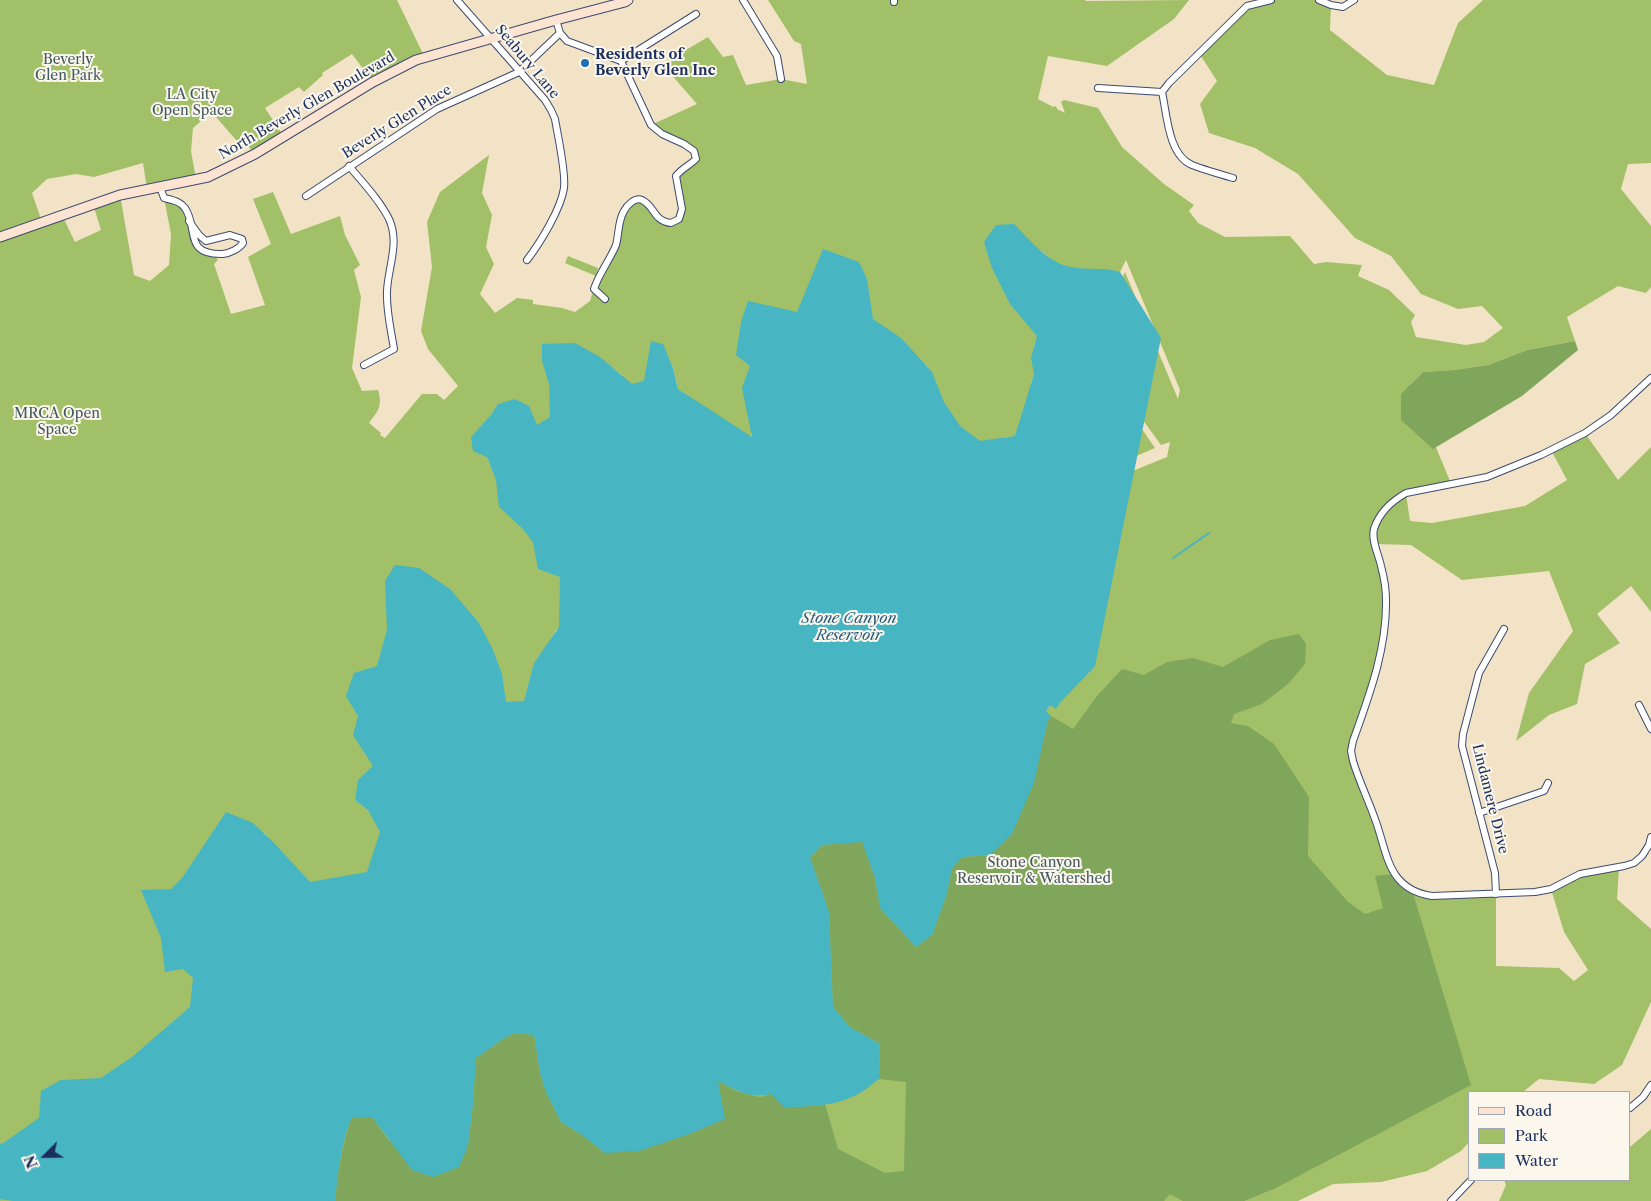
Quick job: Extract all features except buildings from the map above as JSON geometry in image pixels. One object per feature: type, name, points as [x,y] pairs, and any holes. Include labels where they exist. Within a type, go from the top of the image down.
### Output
[{"type":"main road","name":"North Beverly Glen Boulevard","points":[[0,237],[120,195],[208,177],[255,154],[373,82],[416,60],[628,0]]},
{"type":"street","name":"Seabury Lane","points":[[457,0],[551,110],[555,119],[564,179],[562,195],[550,224],[527,260]]},
{"type":"street","points":[[743,0],[777,56],[782,80]]},
{"type":"street","points":[[1233,178],[1190,164],[1179,156],[1172,142],[1162,92],[1253,0]]},
{"type":"street","points":[[1248,6],[1270,0]]},
{"type":"street","points":[[1319,0],[1330,5],[1343,7],[1354,0]]},
{"type":"street","points":[[621,62],[696,14]]},
{"type":"street","points":[[556,20],[560,33],[567,41],[621,62],[651,125],[662,134],[694,151],[696,159],[690,165],[681,169],[676,176],[682,209],[679,218],[671,223],[664,222],[656,216],[643,200],[638,199],[623,211],[615,247],[597,278],[594,290],[605,298]]},
{"type":"street","name":"Beverly Glen Place","points":[[306,196],[437,109],[519,72],[560,33]]},
{"type":"street","points":[[1098,88],[1162,92]]},
{"type":"street","points":[[349,166],[382,207],[389,220],[394,246],[387,290],[387,304],[394,349],[364,365]]},
{"type":"street","points":[[160,187],[164,198],[184,206],[189,216],[189,221],[191,234],[200,249],[210,253],[225,254],[241,247],[244,243],[242,239],[230,236],[209,242],[206,241],[189,221]]},
{"type":"street","points":[[1651,378],[1611,415],[1585,433],[1541,455],[1487,478],[1406,493],[1387,507],[1377,522],[1374,532],[1386,600],[1385,626],[1377,669],[1351,751],[1353,761],[1376,820],[1388,862],[1394,874],[1412,890],[1432,896],[1535,892],[1551,889],[1580,874],[1634,863],[1642,856],[1649,845],[1651,837]]},
{"type":"street","name":"Lindamere Drive","points":[[1496,894],[1495,874],[1464,756],[1463,734],[1479,673],[1504,629]]},
{"type":"street","points":[[1639,705],[1651,729]]},
{"type":"street","points":[[1479,814],[1544,791],[1548,783]]},
{"type":"street","points":[[1631,1107],[1643,1097],[1651,1084]]},
{"type":"street","points":[[1451,1201],[1470,1181]]},
{"type":"green space","points":[[0,0],[397,0],[425,58],[373,82],[352,54],[322,73],[323,75],[304,92],[299,87],[265,108],[284,137],[255,154],[247,145],[243,148],[216,117],[219,114],[215,109],[193,128],[191,151],[196,179],[147,189],[143,163],[94,177],[76,174],[47,179],[32,193],[42,222],[62,215],[75,242],[101,230],[93,204],[120,195],[134,275],[150,281],[169,265],[171,234],[164,198],[179,202],[185,207],[188,214],[195,241],[201,248],[210,253],[211,256],[214,254],[218,260],[214,264],[231,314],[265,305],[248,257],[271,244],[253,199],[273,192],[291,234],[340,216],[345,235],[360,265],[354,270],[361,297],[352,368],[362,391],[378,390],[379,408],[369,423],[385,438],[422,394],[437,394],[444,400],[458,386],[428,349],[421,331],[432,267],[427,222],[440,192],[489,155],[482,193],[492,215],[486,247],[494,264],[480,294],[495,313],[517,298],[533,300],[533,304],[575,312],[590,301],[597,278],[615,247],[623,211],[632,202],[638,199],[643,200],[656,216],[664,222],[671,223],[679,219],[682,209],[676,176],[696,159],[694,151],[662,134],[651,125],[697,104],[662,64],[708,37],[723,57],[733,55],[746,85],[781,79],[807,84],[801,44],[794,41],[768,0],[1189,0],[1174,19],[1107,66],[1048,56],[1038,99],[1053,107],[1056,106],[1057,109],[1065,113],[1061,102],[1064,100],[1098,108],[1122,147],[1164,184],[1194,205],[1189,211],[1198,223],[1225,237],[1290,236],[1314,264],[1326,262],[1362,265],[1358,276],[1389,290],[1415,315],[1411,322],[1416,337],[1466,345],[1484,342],[1503,328],[1482,306],[1458,309],[1421,294],[1391,256],[1355,238],[1298,174],[1255,148],[1209,133],[1200,104],[1217,81],[1199,53],[1247,6],[1271,0],[1319,0],[1331,5],[1330,30],[1387,75],[1434,85],[1458,23],[1483,0],[1651,0],[1651,163],[1628,164],[1621,189],[1651,226],[1651,287],[1646,293],[1618,286],[1567,317],[1575,341],[1527,350],[1488,365],[1423,372],[1410,385],[1450,481],[1445,482],[1447,486],[1406,494],[1410,521],[1432,523],[1525,506],[1567,480],[1551,450],[1585,433],[1618,480],[1651,447],[1651,612],[1631,586],[1597,614],[1620,643],[1585,664],[1577,704],[1549,715],[1516,741],[1529,693],[1573,631],[1549,571],[1462,580],[1411,545],[1375,544],[1386,600],[1384,636],[1376,672],[1351,751],[1353,761],[1376,820],[1388,862],[1394,874],[1388,875],[1400,890],[1411,896],[1393,906],[1445,1031],[1212,1201],[0,1201]],"holes":[[[1041,251],[1050,258],[1084,338],[1126,260],[1180,390],[1178,399],[1125,272],[1087,345],[1097,368],[1145,423],[1161,445],[1170,442],[1167,457],[1044,507],[1038,508],[1007,495],[995,521],[988,528],[966,541],[949,546],[919,545],[875,561],[882,578],[357,801],[355,800],[356,794],[426,764],[406,717],[365,753],[362,748],[403,710],[380,656],[383,647],[408,706],[422,694],[491,660],[415,568],[428,575],[495,656],[498,664],[426,699],[411,713],[432,762],[539,716],[536,660],[542,652],[545,714],[639,674],[589,620],[551,639],[557,629],[587,615],[588,581],[524,508],[512,518],[507,514],[519,503],[494,474],[487,457],[524,499],[566,462],[557,418],[550,398],[549,383],[563,417],[572,460],[630,447],[613,391],[617,375],[595,359],[544,365],[542,359],[594,354],[623,376],[620,390],[637,447],[657,442],[697,417],[672,389],[667,375],[667,355],[673,368],[678,389],[731,426],[744,444],[750,436],[752,437],[751,434],[787,387],[826,329],[802,308],[807,303],[830,324],[864,274],[867,281],[835,328],[905,389],[925,365],[929,368],[908,393],[978,518],[983,514],[995,491],[1002,483],[1017,484],[1031,491],[1002,438],[1008,437],[1041,495],[1095,473],[1031,383],[1034,375],[1102,471],[1155,448],[1140,426],[1091,370],[1082,348],[1034,347],[1036,341],[1079,342]],[[264,833],[269,839],[185,874],[191,865]]]},
{"type":"green space","points":[[568,256],[598,268],[596,276],[565,263]]},
{"type":"green space","points":[[1575,341],[1578,350],[1522,396],[1433,449],[1401,420],[1401,394],[1423,372],[1488,365],[1527,350]]},
{"type":"green space","name":"Stone Canyon Reservoir & Watershed","points":[[1299,634],[1306,644],[1305,664],[1288,684],[1262,704],[1234,714],[1231,723],[1248,726],[1274,744],[1309,797],[1308,856],[1348,902],[1365,914],[1383,908],[1375,876],[1394,874],[1412,890],[1471,1085],[1272,1190],[1245,1201],[1183,1201],[1170,1194],[1164,1201],[335,1201],[341,1158],[352,1117],[372,1117],[389,1141],[468,1146],[476,1058],[514,1033],[534,1035],[540,1073],[546,1092],[561,1122],[582,1135],[718,1081],[736,1091],[760,1097],[771,1094],[814,1106],[825,1104],[838,1149],[885,1173],[904,1171],[906,1082],[879,1079],[880,1044],[850,1027],[833,1007],[829,912],[810,857],[822,845],[862,841],[875,878],[880,908],[916,947],[932,935],[946,897],[952,869],[962,857],[990,855],[1051,716],[1073,729],[1097,696],[1122,669],[1144,675],[1167,662],[1193,658],[1223,667],[1270,640]]},
{"type":"green space","points":[[1619,867],[1617,899],[1651,929],[1651,1002],[1622,1065],[1594,1084],[1539,1079],[1524,1091],[1468,1091],[1468,1143],[1461,1151],[1427,1171],[1381,1182],[1333,1184],[1298,1201],[1245,1201],[1272,1190],[1412,890],[1422,894],[1496,894],[1496,966],[1559,968],[1574,981],[1588,970],[1564,932],[1551,889],[1580,874]]},
{"type":"green space","points":[[1651,1129],[1651,1201],[1499,1201],[1506,1185],[1504,1181],[1631,1181],[1631,1146]]},
{"type":"water","name":"Stone Canyon Reservoir","points":[[1014,224],[1034,245],[1058,263],[1077,268],[1120,272],[1161,338],[1095,666],[1056,709],[1050,705],[1046,711],[1051,716],[1048,720],[1034,783],[1012,834],[990,855],[962,857],[952,869],[946,897],[932,935],[916,947],[880,908],[875,878],[862,842],[822,845],[810,857],[829,912],[833,1007],[850,1027],[880,1044],[879,1079],[860,1093],[842,1101],[823,1105],[794,1107],[784,1107],[771,1094],[750,1094],[718,1081],[725,1119],[692,1133],[639,1151],[605,1153],[561,1122],[546,1092],[540,1073],[534,1035],[514,1033],[476,1058],[468,1146],[459,1167],[433,1177],[412,1170],[372,1117],[352,1117],[343,1148],[335,1201],[13,1201],[0,1199],[0,1143],[2,1144],[39,1118],[41,1091],[61,1080],[101,1078],[132,1057],[190,1007],[193,978],[183,969],[165,972],[161,938],[141,890],[171,889],[182,878],[226,812],[253,823],[310,882],[367,872],[380,832],[368,810],[355,800],[358,780],[373,766],[353,735],[358,716],[346,696],[354,673],[377,666],[387,630],[385,581],[395,565],[419,568],[450,589],[479,623],[493,650],[502,674],[506,702],[524,701],[534,663],[559,627],[560,577],[538,569],[533,542],[522,528],[499,507],[496,480],[487,457],[473,451],[471,437],[491,415],[498,404],[515,399],[529,406],[537,425],[550,417],[549,384],[542,361],[542,344],[575,343],[600,357],[632,384],[644,381],[651,341],[663,344],[673,368],[678,389],[752,437],[742,388],[750,366],[736,355],[741,322],[748,301],[797,312],[823,249],[859,262],[867,279],[873,319],[901,338],[932,372],[944,402],[960,426],[980,441],[1015,436],[1034,374],[1031,358],[1037,336],[1010,304],[992,268],[984,242],[996,225]]},
{"type":"waterway","points":[[1173,558],[1209,533]]},
{"type":"place","name":"Residents of Beverly Glen Inc","points":[[585,63]]},
{"type":"park label","name":"Beverly Glen Park","points":[[68,68]]},
{"type":"park label","name":"LA City Open Space","points":[[192,104]]},
{"type":"park label","name":"MRCA Open Space","points":[[57,422]]}]
